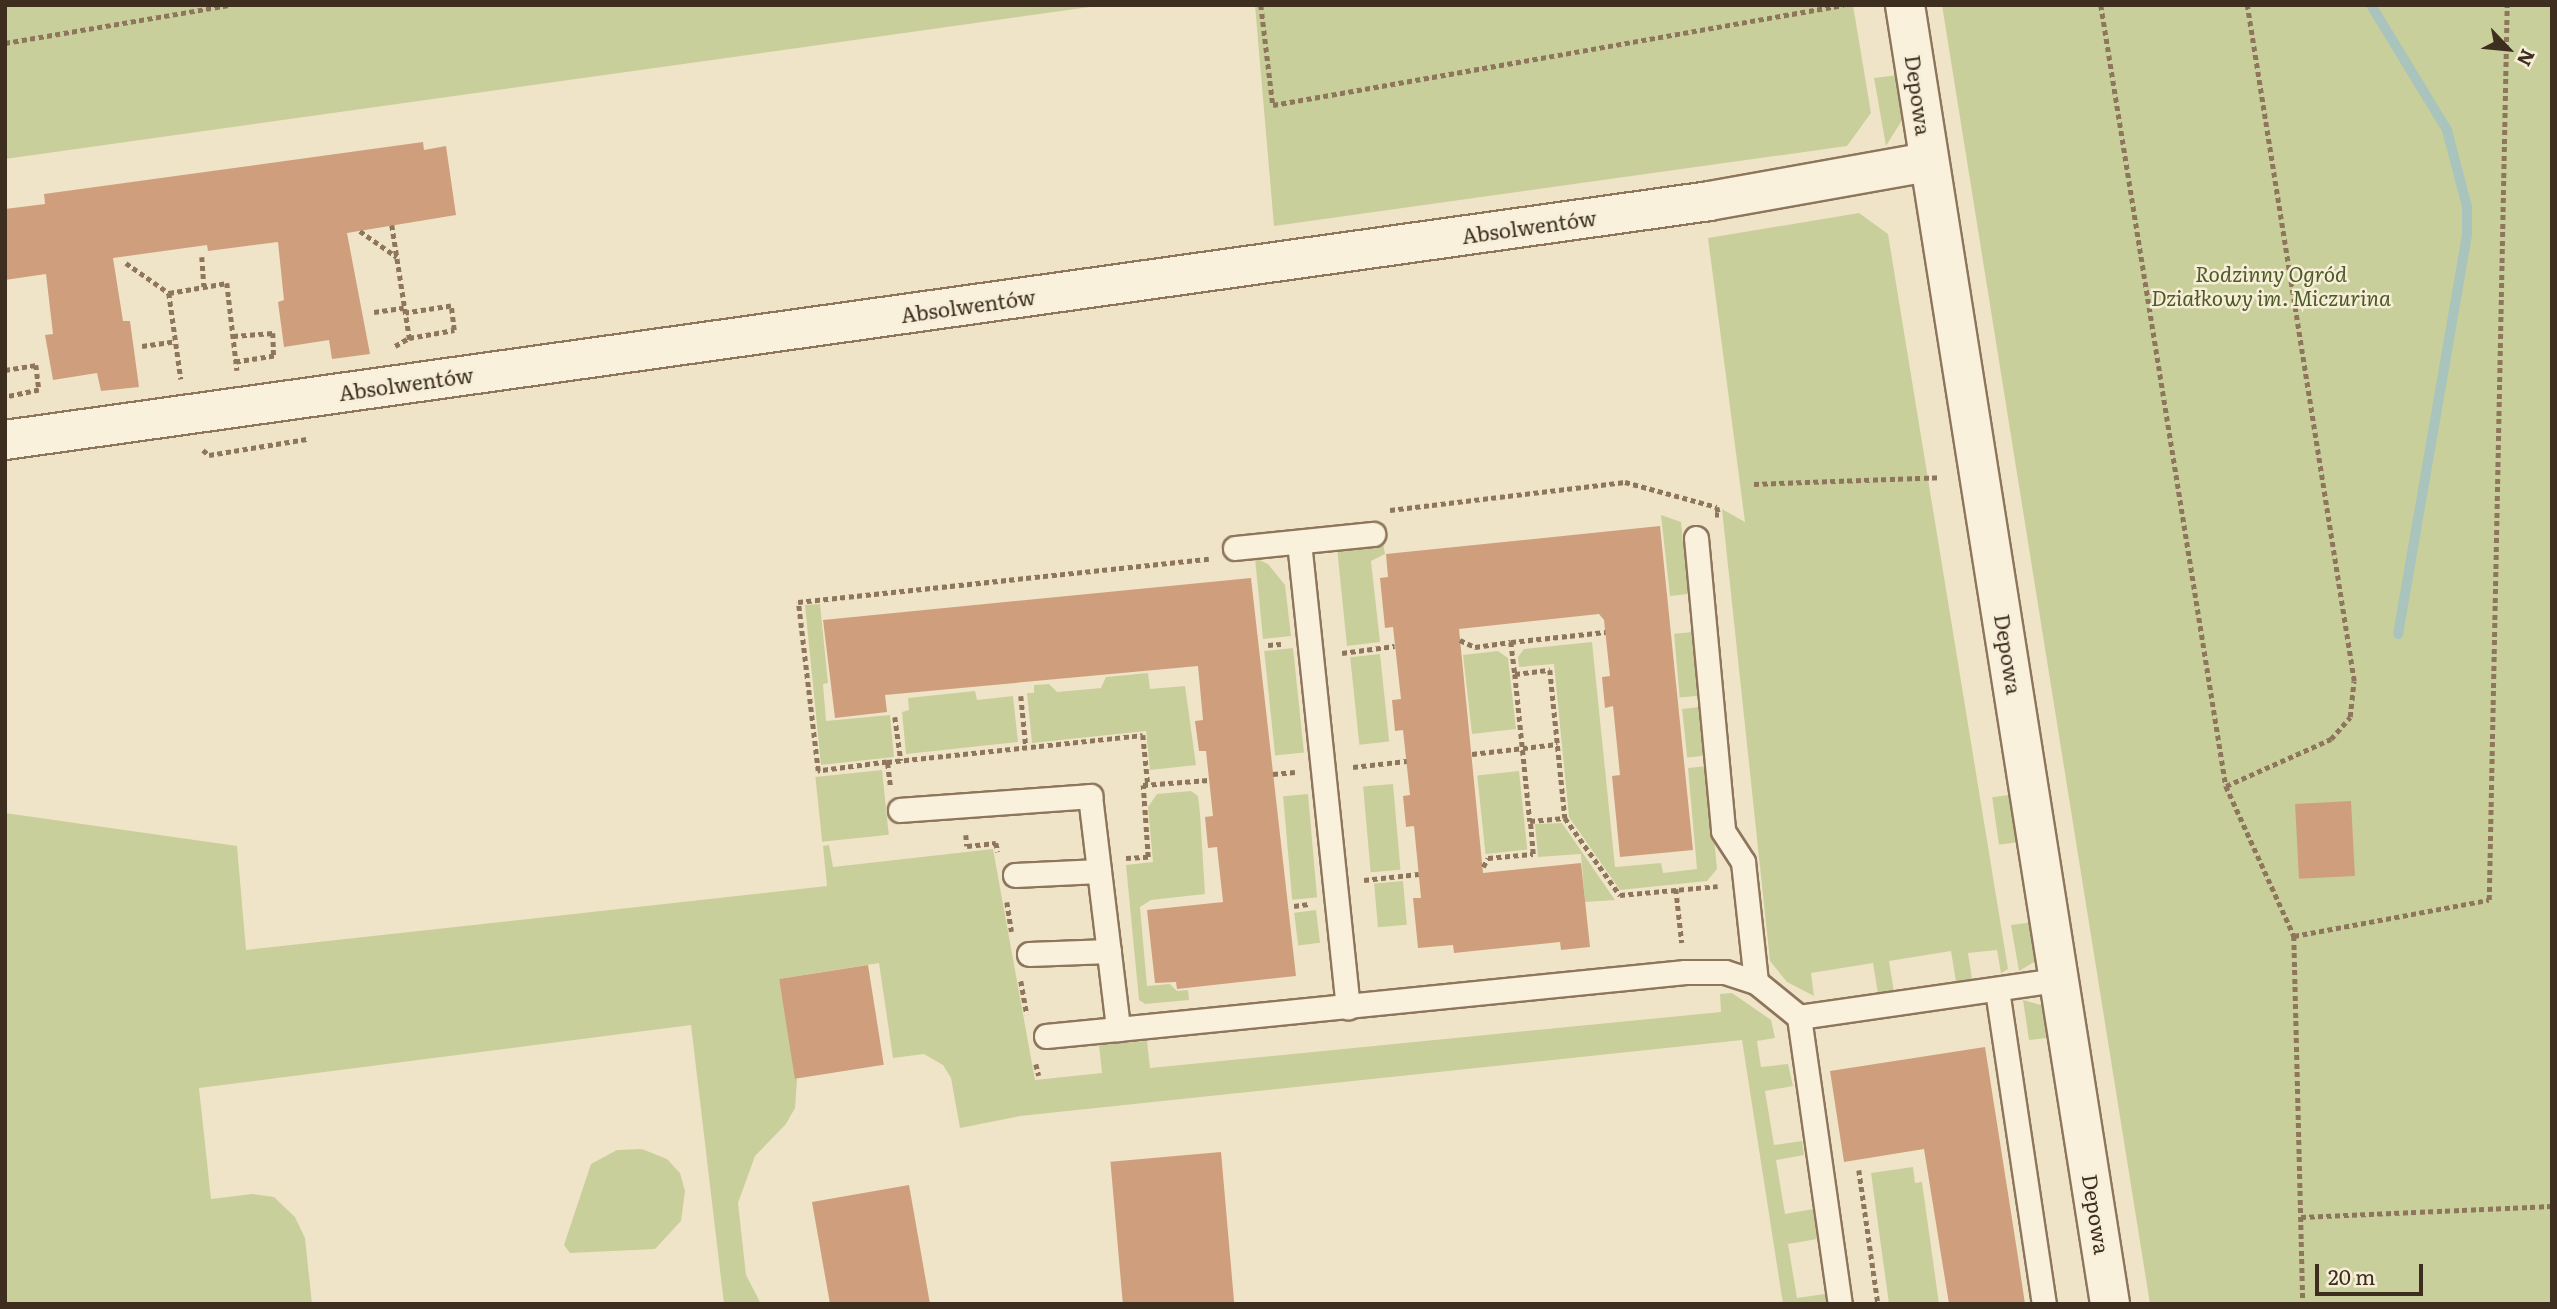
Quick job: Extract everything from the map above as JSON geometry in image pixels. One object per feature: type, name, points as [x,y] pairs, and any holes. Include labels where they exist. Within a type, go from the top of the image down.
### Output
[{"type":"street","name":"Depowa","points":[[1905,5],[1928,162],[2062,979],[2110,1304]]},
{"type":"street","name":"Absolwentów","points":[[5,440],[1709,201],[1928,162]]},
{"type":"lane","points":[[1225,549],[1373,534]]},
{"type":"lane","points":[[1696,538],[1723,831],[1743,862],[1756,982]]},
{"type":"lane","points":[[1299,542],[1348,1007]]},
{"type":"lane","points":[[895,804],[1090,796],[1118,1029]]},
{"type":"lane","points":[[1007,876],[1099,871]]},
{"type":"lane","points":[[1021,948],[1109,951]]},
{"type":"lane","points":[[1037,1038],[1685,972],[1725,972],[1756,982],[1799,1017],[1840,1304]]},
{"type":"lane","points":[[1799,1017],[2062,979]]},
{"type":"lane","points":[[1997,990],[2044,1304]]},
{"type":"path","points":[[5,43],[229,5]]},
{"type":"path","points":[[1261,5],[1273,105],[1843,5]]},
{"type":"path","points":[[2102,5],[2226,786],[2294,936],[2303,1304]]},
{"type":"path","points":[[2226,786],[2331,739],[2350,717],[2354,681],[2247,5]]},
{"type":"path","points":[[2294,936],[2489,900],[2507,5]]},
{"type":"path","points":[[392,225],[409,338]]},
{"type":"path","points":[[360,231],[397,257]]},
{"type":"path","points":[[202,257],[205,287]]},
{"type":"path","points":[[126,263],[169,293],[227,283],[237,371]]},
{"type":"path","points":[[169,293],[180,370]]},
{"type":"path","points":[[374,312],[451,306],[454,330],[409,338],[390,349]]},
{"type":"path","points":[[233,336],[273,332],[274,356],[236,362]]},
{"type":"path","points":[[142,346],[176,341]]},
{"type":"path","points":[[5,370],[36,365],[39,390],[5,397]]},
{"type":"path","points":[[1754,484],[1928,479],[1980,473]]},
{"type":"path","points":[[1380,511],[1625,482],[1717,506],[1719,515],[1704,516]]},
{"type":"path","points":[[1148,785],[1143,735],[818,771],[798,602],[1207,561],[1225,549]]},
{"type":"path","points":[[1460,640],[1475,647],[1605,632]]},
{"type":"path","points":[[1483,867],[1488,858],[1533,854],[1511,642]]},
{"type":"path","points":[[1342,653],[1395,646]]},
{"type":"path","points":[[1515,674],[1550,670],[1565,818],[1620,895],[1721,885],[1737,852]]},
{"type":"path","points":[[1021,696],[1026,747]]},
{"type":"path","points":[[895,718],[901,761]]},
{"type":"path","points":[[1472,754],[1557,744]]},
{"type":"path","points":[[1353,767],[1407,761]]},
{"type":"path","points":[[887,762],[895,804]]},
{"type":"path","points":[[1122,872],[1121,858],[1148,857],[1143,785],[1209,780]]},
{"type":"path","points":[[1530,821],[1565,818]]},
{"type":"path","points":[[952,836],[965,834],[967,846],[996,843],[1007,876],[1021,948]]},
{"type":"path","points":[[1364,880],[1419,874]]},
{"type":"path","points":[[1676,890],[1682,941]]},
{"type":"path","points":[[1021,978],[1037,1038],[1039,1076]]},
{"type":"path","points":[[1859,1170],[1878,1304]]},
{"type":"path","points":[[2301,1217],[2552,1206]]},
{"type":"green space","points":[[5,5],[1104,5],[5,159]]},
{"type":"green space","points":[[1255,5],[1853,5],[1871,113],[1847,146],[1274,226]]},
{"type":"green space","name":"Rodzinny Ogród Działkowy im. Miczurina","points":[[1942,5],[2552,5],[2552,1304],[2150,1304]]},
{"type":"green space","points":[[1899,75],[1904,117],[1886,146],[1874,78]]},
{"type":"green space","points":[[1859,213],[1888,234],[2008,969],[2001,973],[1997,950],[1968,953],[1972,979],[1956,982],[1951,951],[1889,961],[1894,992],[1878,994],[1873,963],[1811,973],[1814,996],[1787,982],[1770,961],[1722,509],[1745,522],[1708,238]]},
{"type":"green space","points":[[1661,515],[1681,522],[1688,594],[1670,596]]},
{"type":"green space","points":[[1383,543],[1385,554],[1371,561],[1380,642],[1347,646],[1337,548]]},
{"type":"green space","points":[[1255,558],[1268,564],[1285,585],[1291,636],[1263,639]]},
{"type":"green space","points":[[820,604],[828,683],[823,684],[826,721],[890,715],[894,757],[821,765],[805,605]]},
{"type":"green space","points":[[1693,632],[1699,696],[1680,697],[1674,634]]},
{"type":"green space","points":[[1592,642],[1615,867],[1661,863],[1663,873],[1697,869],[1688,768],[1707,766],[1717,869],[1707,881],[1620,890],[1569,817],[1554,664],[1519,667],[1518,657],[1524,649]]},
{"type":"green space","points":[[1293,648],[1304,752],[1275,755],[1264,651]]},
{"type":"green space","points":[[1498,651],[1508,658],[1516,729],[1472,734],[1463,655]]},
{"type":"green space","points":[[1380,654],[1389,742],[1359,745],[1350,657]]},
{"type":"green space","points":[[1148,673],[1150,689],[1185,686],[1196,765],[1150,770],[1146,731],[1032,743],[1027,693],[1034,693],[1034,685],[1049,684],[1057,692],[1101,688],[1106,677]]},
{"type":"green space","points":[[975,691],[977,700],[1013,696],[1018,742],[906,754],[902,712],[909,710],[908,698]]},
{"type":"green space","points":[[1700,707],[1705,756],[1687,758],[1682,709]]},
{"type":"green space","points":[[882,770],[889,835],[822,842],[815,777]]},
{"type":"green space","points":[[1519,771],[1527,850],[1485,854],[1477,775]]},
{"type":"green space","points":[[1393,784],[1400,870],[1371,872],[1363,787]]},
{"type":"green space","points":[[1191,791],[1198,796],[1205,894],[1151,900],[1140,907],[1147,986],[1170,984],[1177,991],[1188,990],[1189,1000],[1145,1004],[1139,1000],[1126,865],[1153,862],[1148,807],[1157,794]]},
{"type":"green space","points":[[1308,794],[1317,898],[1292,900],[1283,796]]},
{"type":"green space","points":[[2016,794],[2023,842],[1999,845],[1992,797]]},
{"type":"green space","points":[[5,813],[237,846],[246,950],[827,886],[823,846],[829,845],[833,867],[993,849],[1035,1080],[1102,1073],[1099,1045],[1147,1041],[1150,1068],[1721,1012],[1720,994],[1732,993],[1771,1020],[1775,1038],[1757,1041],[1761,1067],[1788,1064],[1793,1086],[1765,1091],[1774,1145],[1802,1141],[1804,1155],[1776,1160],[1785,1214],[1813,1209],[1817,1239],[1788,1244],[1797,1298],[1825,1294],[1827,1304],[1783,1304],[1742,1040],[1020,1116],[960,1128],[951,1078],[943,1065],[924,1054],[893,1058],[879,963],[779,979],[797,1080],[795,1108],[786,1124],[755,1156],[738,1203],[746,1275],[761,1304],[724,1304],[691,1025],[199,1088],[211,1199],[252,1194],[274,1197],[295,1217],[305,1238],[312,1304],[5,1304]]},
{"type":"green space","points":[[1562,823],[1615,900],[1585,902],[1581,854],[1538,857],[1535,824]]},
{"type":"green space","points":[[1403,881],[1407,925],[1378,927],[1374,884]]},
{"type":"green space","points":[[1316,910],[1320,943],[1298,945],[1294,913]]},
{"type":"green space","points":[[2034,922],[2039,952],[2034,962],[2019,971],[2011,925]]},
{"type":"green space","points":[[2023,1000],[2041,1005],[2051,1019],[2053,1037],[2029,1040]]},
{"type":"green space","points":[[642,1149],[667,1159],[680,1173],[685,1191],[681,1221],[655,1249],[570,1253],[564,1245],[591,1164],[617,1150]]},
{"type":"green space","points":[[1913,1167],[1915,1183],[1922,1182],[1939,1304],[1889,1304],[1871,1173]]},
{"type":"building","points":[[423,142],[424,150],[446,146],[456,215],[347,233],[370,354],[332,359],[329,340],[284,347],[278,302],[284,300],[278,242],[208,251],[207,245],[113,258],[123,321],[130,321],[139,387],[101,391],[97,373],[53,380],[45,335],[53,334],[46,274],[5,280],[5,209],[45,204],[44,194]]},
{"type":"building","points":[[1660,526],[1693,850],[1620,857],[1612,776],[1620,775],[1613,706],[1605,708],[1602,677],[1610,676],[1604,620],[1599,614],[1459,629],[1483,873],[1581,863],[1590,947],[1561,950],[1560,942],[1454,953],[1453,945],[1418,948],[1413,898],[1421,898],[1414,826],[1406,827],[1403,796],[1410,795],[1403,730],[1395,731],[1392,700],[1401,699],[1393,627],[1385,628],[1380,578],[1388,577],[1386,554]]},
{"type":"building","points":[[1251,578],[1296,976],[1177,989],[1176,982],[1155,983],[1147,910],[1223,902],[1217,847],[1208,848],[1205,817],[1213,816],[1206,751],[1199,751],[1195,721],[1203,720],[1198,666],[885,695],[887,712],[835,718],[823,620]]},
{"type":"building","points":[[2351,801],[2355,876],[2299,879],[2295,804]]},
{"type":"building","points":[[868,965],[884,1065],[795,1079],[779,979]]},
{"type":"building","points":[[1985,1047],[2025,1304],[1949,1304],[1924,1149],[1844,1162],[1830,1071]]},
{"type":"building","points":[[1221,1152],[1234,1304],[1123,1304],[1110,1162]]},
{"type":"building","points":[[909,1185],[930,1304],[830,1304],[812,1202]]},
{"type":"waterway","points":[[2371,5],[2447,130],[2467,207],[2467,235],[2398,634]]}]
